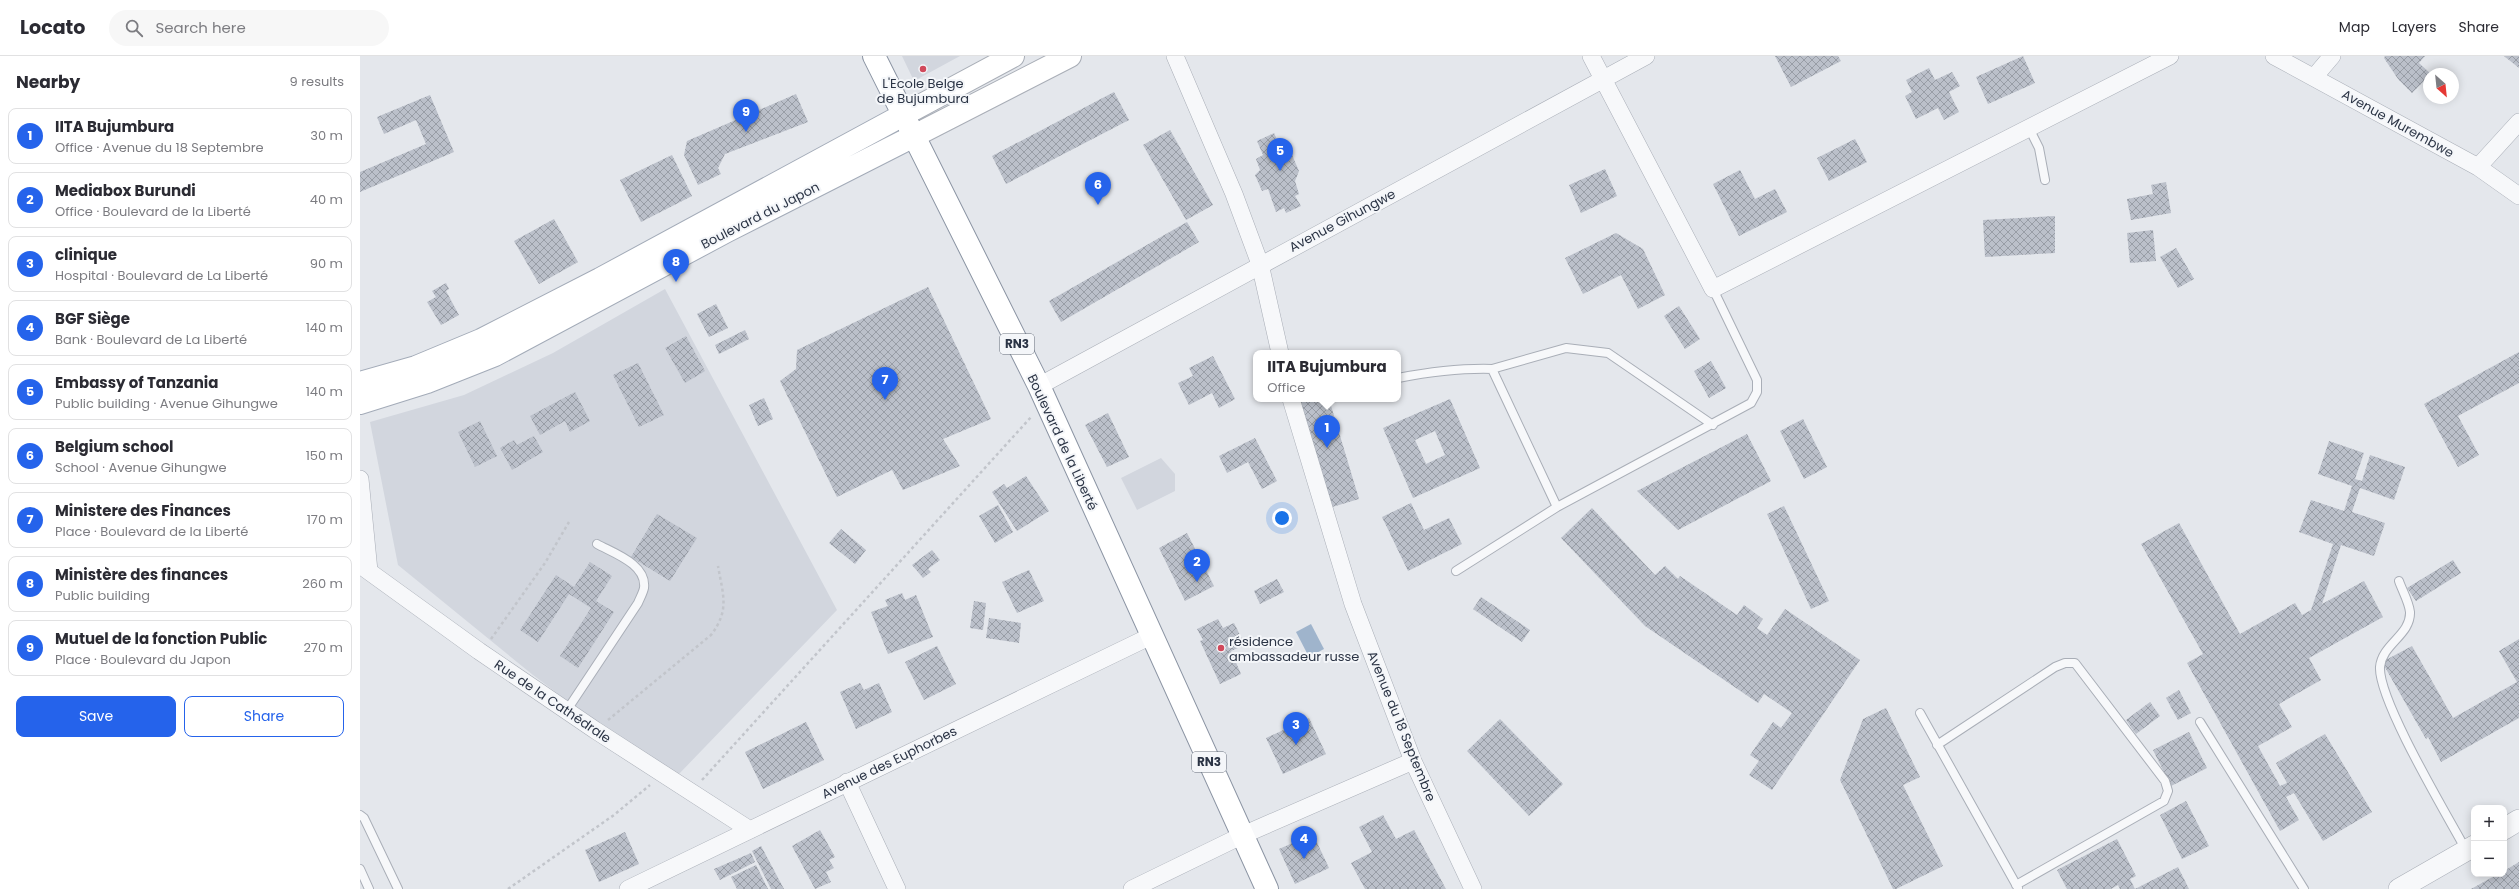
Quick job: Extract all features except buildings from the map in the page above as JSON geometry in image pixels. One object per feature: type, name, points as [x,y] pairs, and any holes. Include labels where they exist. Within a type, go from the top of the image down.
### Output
[{"type":"main road","name":"Boulevard de la Liberté","points":[[874,56],[1042,394],[1151,636]]},
{"type":"main road","name":"Boulevard du Japon","points":[[360,403],[462,369],[600,279],[1013,56]]},
{"type":"main road","name":"Boulevard du Japon","points":[[360,383],[525,329],[727,231],[1070,56]]},
{"type":"main road","name":"RN3","points":[[1151,636],[1267,889]]},
{"type":"street","points":[[1174,56],[1234,194],[1260,264],[1279,350]]},
{"type":"street","points":[[1591,56],[1713,289],[2170,56]]},
{"type":"street","name":"Avenue Gihungwe","points":[[1042,394],[1260,264],[1646,56]]},
{"type":"street","name":"Avenue Murembwe","points":[[2274,56],[2315,76],[2478,167],[2519,196]]},
{"type":"street","points":[[2315,76],[2332,56]]},
{"type":"street","points":[[2478,167],[2519,122]]},
{"type":"street","name":"Avenue du 18 Septembre","points":[[1292,402],[1335,551],[1414,761],[1473,889]]},
{"type":"street","points":[[360,479],[364,568]]},
{"type":"street","name":"Rue de la Cathédrale","points":[[364,568],[479,651],[595,730],[750,830]]},
{"type":"street","name":"Avenue des Euphorbes","points":[[628,889],[1151,636]]},
{"type":"street","points":[[1132,889],[1243,835],[1414,761]]},
{"type":"street","points":[[847,782],[897,889]]},
{"type":"street","points":[[2507,826],[2519,820]]},
{"type":"street","points":[[2399,889],[2470,848]]},
{"type":"lane","points":[[2030,128],[2039,148],[2045,180]]},
{"type":"lane","points":[[1456,571],[1557,507],[1713,425],[1751,403],[1757,392],[1757,380],[1713,289]]},
{"type":"lane","points":[[1401,377],[1434,371],[1465,368],[1492,368],[1566,348],[1608,353],[1713,425]]},
{"type":"lane","points":[[1492,368],[1557,507]]},
{"type":"lane","points":[[567,710],[638,603],[644,587],[641,574],[633,564],[597,544]]},
{"type":"lane","points":[[2399,581],[2410,612],[2408,626],[2386,651],[2380,666],[2382,683],[2401,727],[2470,848]]},
{"type":"lane","points":[[1920,713],[1937,745],[2017,887],[2164,801],[2168,791],[2165,781],[2075,663],[2065,663],[2055,668],[1937,745]]},
{"type":"lane","points":[[2200,722],[2304,889]]},
{"type":"lane","points":[[360,815],[364,818],[398,889]]},
{"type":"lane","points":[[360,869],[369,889]]},
{"type":"path","points":[[691,792],[1042,394]]},
{"type":"path","points":[[479,651],[491,639],[545,563],[569,522]]},
{"type":"path","points":[[595,730],[711,635],[720,623],[725,606],[718,566]]},
{"type":"path","points":[[508,889],[614,815],[665,774]]},
{"type":"shaded area","name":"L'Ecole Belge de Bujumbura","points":[[902,56],[960,56],[914,81]]},
{"type":"shaded area","points":[[665,289],[837,610],[678,775],[610,733],[533,675],[398,565],[370,422],[464,395],[553,353]]},
{"type":"shaded area","points":[[1161,458],[1175,474],[1175,491],[1137,510],[1121,478]]},
{"type":"water","points":[[1311,624],[1324,649],[1309,657],[1296,632]]},
{"type":"place","name":"L'Ecole Belge de Bujumbura","points":[[923,69]]},
{"type":"place","name":"Mutuel de la fonction Public","points":[[746,132]]},
{"type":"place","name":"Embassy of Tanzania","points":[[1280,171]]},
{"type":"place","name":"Belgium school","points":[[1098,205]]},
{"type":"place","name":"Ministère des finances","points":[[676,282]]},
{"type":"place","name":"Ministere des Finances","points":[[885,400]]},
{"type":"place","name":"IITA Bujumbura","points":[[1327,448]]},
{"type":"place","name":"Mediabox Burundi","points":[[1197,582]]},
{"type":"place","name":"résidence ambassadeur russe","points":[[1221,648]]},
{"type":"place","name":"clinique","points":[[1296,745]]},
{"type":"place","name":"BGF Siège","points":[[1304,859]]}]
